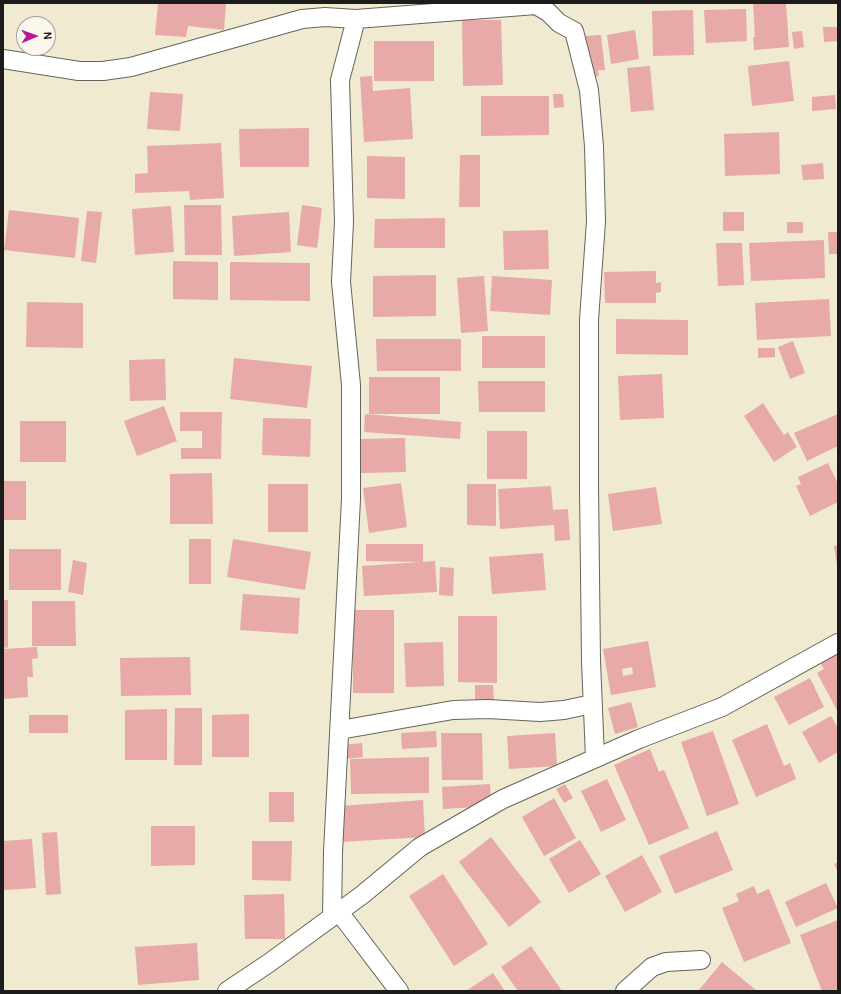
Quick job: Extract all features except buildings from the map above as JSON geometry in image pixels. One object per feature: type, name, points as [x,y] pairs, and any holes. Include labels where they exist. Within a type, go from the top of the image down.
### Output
[{"type":"street","points":[[3,59],[79,71],[103,70],[131,67],[302,19],[325,17],[356,19],[536,6],[548,12],[559,23],[574,31],[589,90],[594,146],[596,221],[589,320],[589,487],[592,704],[595,758]]},
{"type":"street","points":[[356,19],[340,80],[344,222],[341,282],[351,385],[351,499],[333,852],[335,914],[399,991]]},
{"type":"street","points":[[227,991],[269,963],[362,895],[420,847],[504,799],[638,739],[722,707],[838,643]]},
{"type":"street","points":[[340,730],[452,710],[488,709],[540,712],[564,710],[592,704]]},
{"type":"street","points":[[625,991],[652,967],[666,962],[701,960]]}]
